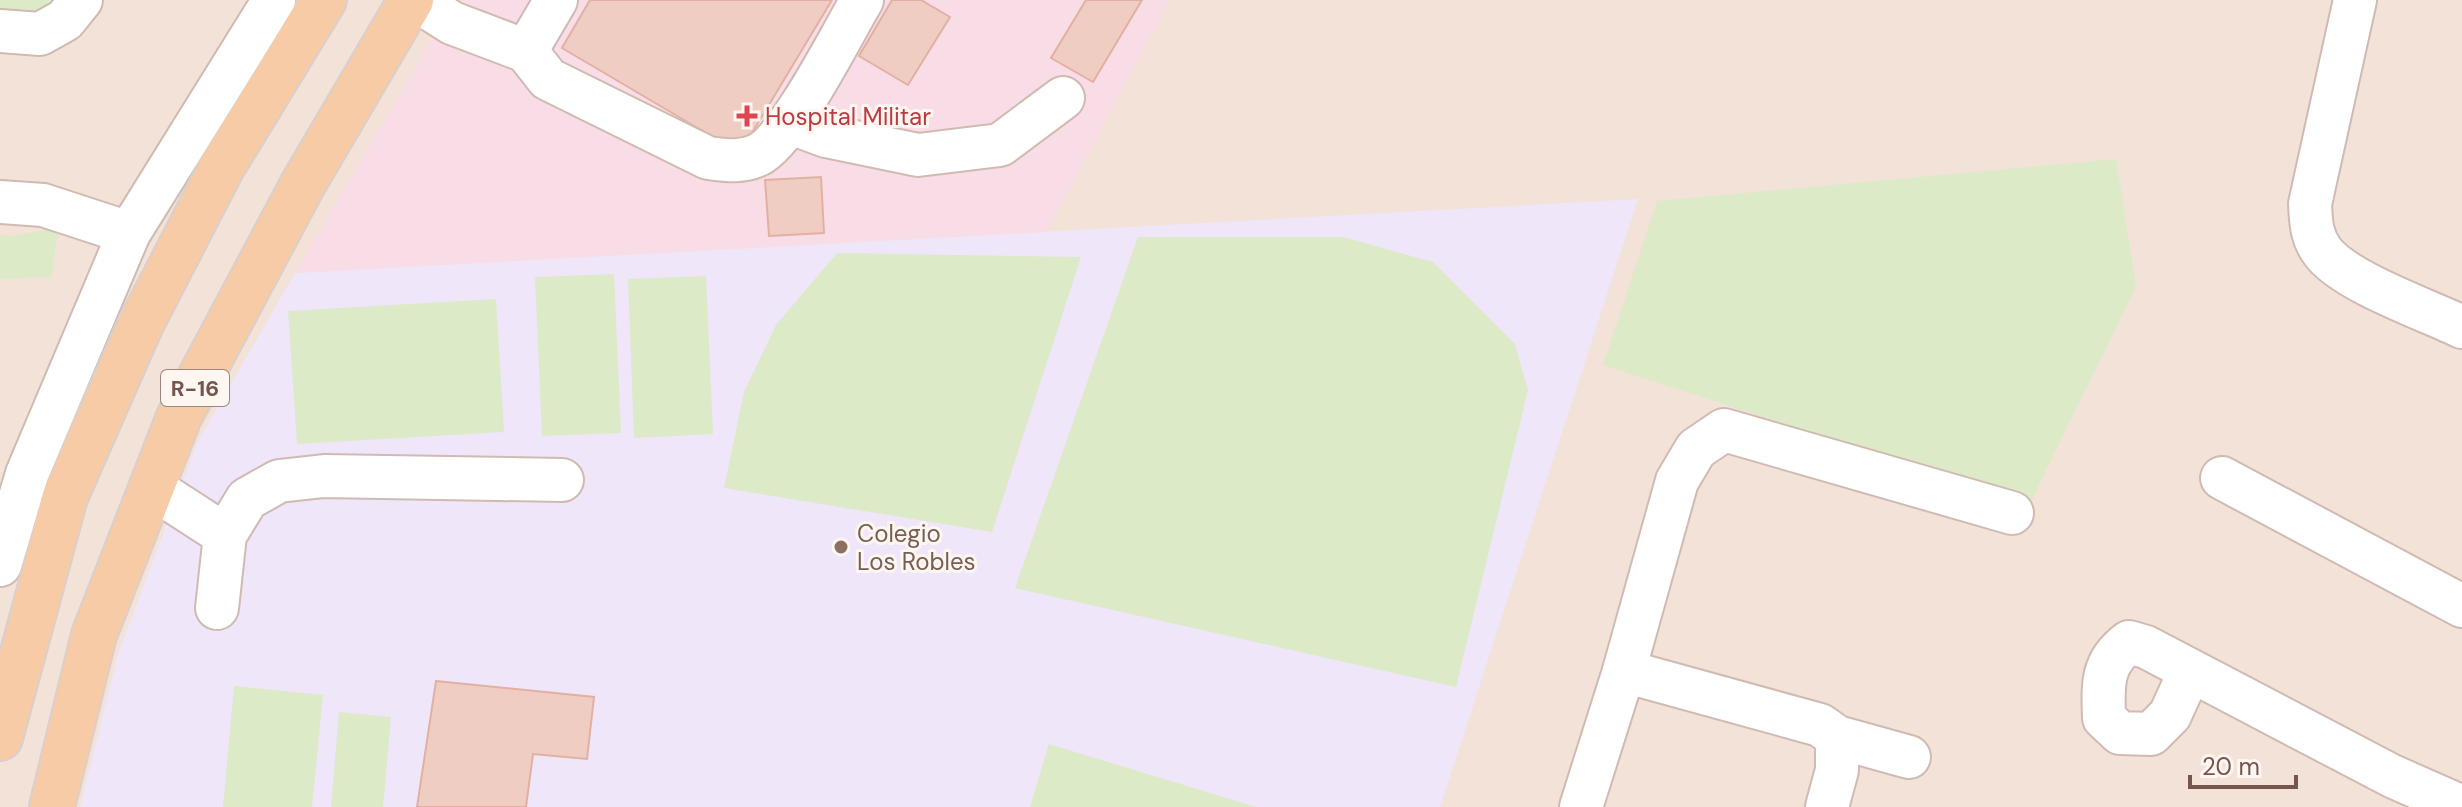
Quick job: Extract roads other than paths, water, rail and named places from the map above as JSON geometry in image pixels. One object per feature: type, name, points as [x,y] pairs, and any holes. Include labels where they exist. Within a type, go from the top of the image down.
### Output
[{"type":"main road","points":[[0,738],[71,483],[141,324],[222,167],[324,0]]},
{"type":"main road","name":"R-16","points":[[52,807],[94,635],[179,417],[295,198],[414,0]]},
{"type":"street","points":[[0,31],[40,34],[65,20],[81,0]]},
{"type":"street","points":[[0,565],[14,473],[129,233],[274,0]]},
{"type":"street","points":[[414,0],[452,23],[526,51],[548,79],[708,158],[735,161],[760,155],[791,123],[862,0]]},
{"type":"street","points":[[526,51],[556,0]]},
{"type":"street","points":[[2355,0],[2310,204],[2312,231],[2322,252],[2349,274],[2462,327]]},
{"type":"street","points":[[791,123],[826,136],[918,155],[1000,145],[1063,98]]},
{"type":"street","points":[[0,202],[43,205],[129,233]]},
{"type":"street","points":[[1581,807],[1624,671],[1677,481],[1696,449],[1724,430],[2012,513]]},
{"type":"street","points":[[217,608],[225,535],[247,499],[279,481],[324,476],[562,480]]},
{"type":"street","points":[[2222,478],[2462,606]]},
{"type":"street","points":[[151,487],[225,535]]},
{"type":"street","points":[[1624,671],[1820,725],[1837,737],[1909,757]]},
{"type":"street","points":[[2190,671],[2392,776],[2456,796]]},
{"type":"street","points":[[1827,807],[1837,770],[1837,737]]},
{"type":"place","name":"Hospital Militar","points":[[747,116]]},
{"type":"place","name":"Colegio Los Robles","points":[[841,547]]}]
